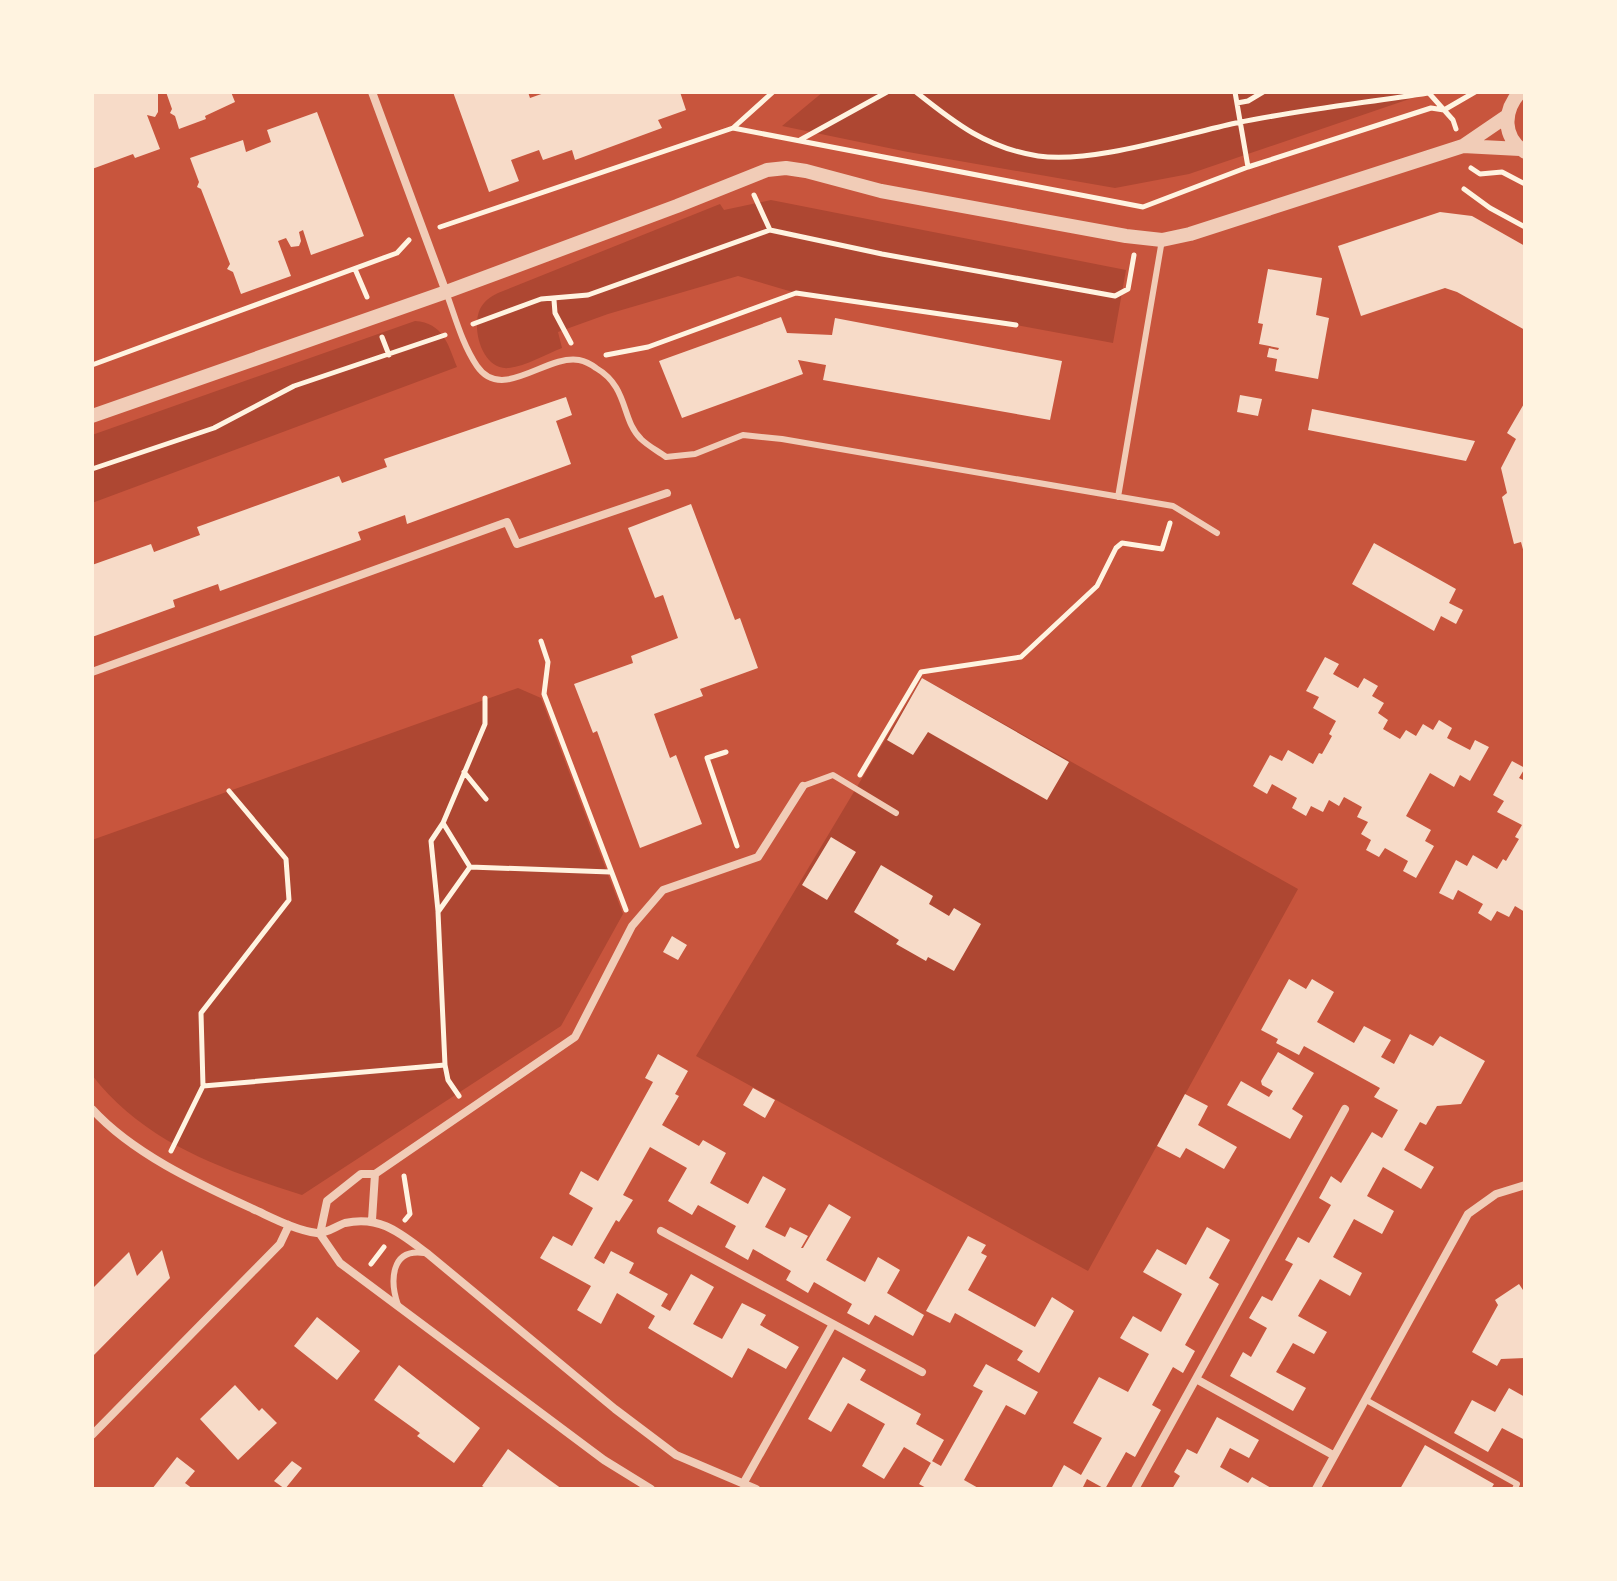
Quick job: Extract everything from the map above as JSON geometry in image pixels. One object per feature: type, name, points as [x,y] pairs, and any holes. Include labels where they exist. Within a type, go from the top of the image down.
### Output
[{"type":"street","points":[[372,92],[446,292]]},
{"type":"street","points":[[1519,92],[1510,104],[1507,116],[1512,139],[1522,150]]},
{"type":"street","points":[[92,416],[446,292],[767,170],[786,168],[881,191],[1136,238],[1162,240],[1190,234],[1463,146],[1507,116]]},
{"type":"street","points":[[1463,146],[1522,150]]},
{"type":"street","points":[[92,672],[507,522],[517,544],[667,493]]},
{"type":"street","points":[[651,1489],[604,1460],[340,1263],[320,1234],[327,1201],[361,1174],[375,1174],[575,1037],[632,926],[663,890],[758,857],[803,786]]},
{"type":"street","points":[[92,1109],[102,1120],[165,1165],[289,1225],[320,1234],[344,1224],[372,1220],[396,1231],[676,1455],[756,1489]]},
{"type":"street","points":[[1135,1489],[1345,1109]]},
{"type":"street","points":[[372,1220],[375,1174]]},
{"type":"street","points":[[1316,1489],[1468,1214],[1496,1194],[1525,1185]]},
{"type":"street","points":[[92,1435],[280,1244],[289,1225]]},
{"type":"street","points":[[661,1231],[922,1372]]},
{"type":"street","points":[[743,1484],[833,1324]]},
{"type":"street","points":[[1196,1379],[1333,1455]]},
{"type":"lane","points":[[1118,497],[1162,240]]},
{"type":"lane","points":[[446,292],[478,369],[489,379],[506,381],[557,362],[579,360],[599,369],[615,383],[639,438],[666,457],[695,454],[743,435],[782,439],[1173,506],[1217,533]]},
{"type":"lane","points":[[803,786],[833,775],[896,813]]},
{"type":"lane","points":[[398,1305],[392,1287],[395,1268],[403,1257],[414,1252],[428,1254]]},
{"type":"lane","points":[[1366,1400],[1517,1484],[1515,1489]]},
{"type":"path","points":[[733,128],[773,92]]},
{"type":"path","points":[[800,140],[887,92]]},
{"type":"path","points":[[916,92],[970,134],[997,146],[1040,156],[1086,157],[1240,122],[1428,92],[1444,110]]},
{"type":"path","points":[[1235,92],[1248,167]]},
{"type":"path","points":[[1237,103],[1248,101],[1263,92]]},
{"type":"path","points":[[92,469],[214,428],[294,386],[541,299],[588,295],[770,230],[882,254],[1115,296],[1128,289],[1143,207],[1248,167],[1431,108],[1444,110],[1475,92]]},
{"type":"path","points":[[747,176],[770,230]]},
{"type":"path","points":[[1464,189],[1525,227]]},
{"type":"path","points":[[554,300],[555,313],[579,360],[648,347],[796,293],[1016,325]]},
{"type":"path","points":[[853,786],[921,672],[1021,657],[1097,586],[1116,548],[1122,543],[1162,549],[1173,506]]},
{"type":"path","points":[[541,641],[548,662],[544,694],[632,926]]},
{"type":"path","points":[[468,1111],[448,1080],[445,1065],[438,912],[431,841],[443,823],[485,724],[485,698]]},
{"type":"path","points":[[726,752],[707,758],[744,862]]},
{"type":"path","points":[[464,771],[486,799]]},
{"type":"path","points":[[165,1165],[203,1086],[201,1013],[289,900],[286,859],[229,791]]},
{"type":"path","points":[[443,823],[470,867]]},
{"type":"path","points":[[470,867],[610,872]]},
{"type":"path","points":[[438,912],[470,867]]},
{"type":"path","points":[[203,1086],[445,1065]]},
{"type":"shaded area","points":[[823,92],[1430,92],[1189,174],[1115,188],[908,152],[782,126]]},
{"type":"shaded area","points":[[771,200],[1126,270],[1113,343],[1016,325],[796,293],[738,276],[558,332],[562,348],[522,365],[500,367],[492,363],[481,347],[477,327],[480,309],[495,295],[720,204],[724,210]]},
{"type":"shaded area","points":[[415,321],[438,330],[457,367],[92,503],[92,435]]},
{"type":"shaded area","points":[[922,678],[1298,889],[1088,1271],[696,1056]]},
{"type":"shaded area","points":[[518,688],[541,698],[623,914],[561,1026],[302,1195],[187,1151],[136,1119],[113,1099],[92,1075],[92,840]]},
{"type":"building","points":[[92,92],[158,92],[158,112],[155,117],[147,115],[160,149],[135,158],[133,154],[92,169]]},
{"type":"building","points":[[166,92],[231,92],[235,102],[205,116],[206,119],[179,129],[175,116],[170,113],[172,109]]},
{"type":"building","points":[[453,92],[528,92],[530,98],[547,92],[680,92],[686,110],[658,120],[662,128],[575,160],[572,150],[543,160],[539,150],[511,160],[519,181],[489,192]]},
{"type":"building","points":[[317,112],[364,236],[311,255],[303,230],[299,232],[299,246],[291,247],[286,238],[278,241],[291,276],[241,294],[233,272],[227,269],[230,264],[201,189],[197,187],[199,182],[190,158],[243,140],[246,152],[271,142],[267,130]]},
{"type":"building","points":[[1440,212],[1472,216],[1525,246],[1525,330],[1445,288],[1361,316],[1338,246]]},
{"type":"building","points":[[1268,269],[1322,278],[1316,315],[1329,318],[1318,379],[1275,371],[1277,359],[1267,357],[1269,348],[1279,348],[1259,344],[1263,324],[1258,323]]},
{"type":"building","points":[[781,317],[787,333],[832,335],[835,318],[1062,361],[1050,420],[823,380],[826,365],[798,360],[803,374],[682,418],[659,361]]},
{"type":"building","points":[[1240,395],[1262,399],[1258,416],[1237,412]]},
{"type":"building","points":[[566,397],[572,415],[556,421],[571,464],[407,524],[405,515],[358,532],[361,540],[220,591],[218,584],[173,600],[175,607],[92,637],[92,565],[151,544],[154,552],[200,535],[197,527],[339,476],[342,483],[387,467],[384,459]]},
{"type":"building","points":[[1525,402],[1524,553],[1521,542],[1514,544],[1502,497],[1507,493],[1501,468],[1516,439],[1507,433]]},
{"type":"building","points":[[1312,409],[1475,441],[1466,461],[1308,430]]},
{"type":"building","points":[[691,504],[735,620],[740,618],[758,668],[700,689],[703,696],[654,714],[670,758],[676,755],[702,824],[640,848],[597,731],[593,733],[574,684],[633,663],[631,656],[678,638],[663,595],[655,598],[628,528]]},
{"type":"building","points":[[1374,543],[1456,589],[1449,603],[1463,610],[1456,624],[1441,616],[1434,631],[1352,584]]},
{"type":"building","points":[[1325,657],[1339,664],[1333,674],[1358,688],[1364,678],[1378,686],[1372,696],[1384,703],[1378,713],[1388,720],[1383,729],[1400,739],[1406,730],[1416,736],[1423,724],[1433,730],[1439,720],[1452,728],[1447,738],[1470,750],[1475,740],[1489,747],[1470,781],[1460,775],[1454,787],[1430,773],[1406,816],[1431,830],[1425,841],[1434,846],[1416,878],[1403,871],[1408,861],[1385,848],[1379,857],[1366,850],[1371,840],[1361,834],[1368,822],[1357,817],[1362,807],[1344,797],[1339,806],[1329,800],[1323,812],[1311,806],[1306,816],[1292,808],[1297,798],[1272,784],[1267,794],[1253,786],[1270,755],[1282,761],[1288,750],[1313,764],[1319,753],[1322,754],[1336,721],[1313,708],[1319,697],[1306,691]]},
{"type":"building","points":[[922,678],[1069,762],[1047,800],[928,732],[913,755],[887,740]]},
{"type":"building","points":[[1512,761],[1525,768],[1519,778],[1525,781],[1525,912],[1515,906],[1509,917],[1497,911],[1491,921],[1478,913],[1483,904],[1458,890],[1453,900],[1439,893],[1456,860],[1467,866],[1473,855],[1497,869],[1503,859],[1506,861],[1519,839],[1515,837],[1522,825],[1497,812],[1504,801],[1493,795]]},
{"type":"building","points":[[831,837],[856,852],[827,900],[802,885]]},
{"type":"building","points":[[881,865],[933,896],[929,904],[949,916],[954,908],[981,924],[954,971],[928,957],[926,961],[896,944],[899,940],[854,912]]},
{"type":"building","points":[[672,936],[687,945],[678,960],[663,952]]},
{"type":"building","points":[[1289,979],[1306,989],[1312,979],[1334,992],[1317,1022],[1354,1043],[1364,1026],[1391,1040],[1381,1057],[1394,1064],[1410,1034],[1433,1046],[1440,1036],[1485,1061],[1461,1104],[1437,1106],[1426,1125],[1420,1122],[1404,1150],[1434,1167],[1421,1189],[1383,1167],[1367,1196],[1394,1211],[1382,1234],[1354,1219],[1333,1257],[1362,1273],[1350,1296],[1320,1279],[1298,1316],[1327,1332],[1314,1354],[1293,1343],[1276,1372],[1306,1388],[1293,1411],[1230,1376],[1243,1352],[1251,1357],[1267,1328],[1249,1318],[1262,1296],[1272,1301],[1293,1264],[1285,1260],[1298,1237],[1309,1243],[1331,1205],[1319,1198],[1331,1176],[1341,1183],[1372,1132],[1382,1138],[1398,1110],[1374,1097],[1380,1088],[1304,1046],[1299,1055],[1276,1043],[1278,1039],[1261,1030]]},
{"type":"building","points":[[1278,1052],[1314,1073],[1292,1109],[1303,1116],[1290,1139],[1227,1105],[1241,1081],[1269,1097],[1273,1091],[1262,1085],[1261,1081]]},
{"type":"building","points":[[658,1054],[688,1071],[675,1094],[679,1096],[662,1125],[699,1146],[703,1140],[726,1153],[710,1183],[748,1204],[763,1176],[786,1189],[765,1227],[785,1237],[790,1227],[808,1236],[801,1248],[829,1204],[851,1217],[826,1260],[865,1282],[878,1257],[900,1270],[887,1293],[924,1315],[913,1336],[875,1315],[869,1325],[847,1313],[852,1304],[814,1282],[808,1293],[786,1280],[791,1271],[753,1249],[748,1260],[725,1247],[736,1226],[698,1205],[692,1215],[668,1201],[687,1168],[650,1147],[623,1195],[633,1200],[619,1222],[616,1220],[594,1258],[604,1264],[611,1251],[634,1263],[629,1273],[668,1294],[661,1306],[670,1311],[691,1274],[714,1287],[693,1324],[722,1339],[742,1303],[766,1315],[760,1325],[799,1347],[786,1369],[748,1348],[732,1378],[648,1328],[655,1316],[617,1293],[601,1324],[577,1310],[591,1286],[540,1258],[553,1236],[572,1246],[593,1208],[569,1194],[581,1171],[598,1181],[653,1082],[645,1078]]},
{"type":"building","points":[[753,1088],[775,1100],[765,1118],[743,1105]]},
{"type":"building","points":[[1185,1094],[1208,1106],[1198,1125],[1237,1147],[1224,1169],[1186,1148],[1180,1158],[1157,1146]]},
{"type":"building","points":[[1207,1227],[1230,1240],[1209,1278],[1219,1284],[1185,1345],[1195,1351],[1183,1373],[1173,1367],[1152,1405],[1161,1410],[1135,1457],[1126,1452],[1105,1489],[1087,1479],[1082,1489],[1051,1489],[1064,1465],[1081,1475],[1102,1438],[1073,1423],[1099,1377],[1128,1392],[1149,1354],[1120,1338],[1133,1316],[1161,1332],[1182,1294],[1143,1272],[1157,1249],[1186,1265]]},
{"type":"building","points":[[968,1236],[986,1245],[981,1253],[987,1256],[968,1290],[1035,1327],[1052,1297],[1074,1311],[1039,1373],[1017,1360],[1023,1351],[955,1313],[950,1323],[926,1311]]},
{"type":"building","points":[[162,1250],[170,1278],[92,1357],[92,1289],[129,1252],[137,1276]]},
{"type":"building","points":[[1519,1284],[1525,1293],[1525,1358],[1501,1359],[1497,1366],[1472,1352],[1498,1305],[1495,1300]]},
{"type":"building","points":[[317,1317],[360,1351],[337,1380],[294,1346]]},
{"type":"building","points":[[843,1357],[866,1370],[860,1380],[921,1414],[916,1424],[944,1440],[931,1463],[904,1447],[884,1479],[862,1466],[885,1424],[848,1403],[831,1432],[808,1419]]},
{"type":"building","points":[[986,1364],[1038,1392],[1025,1415],[1006,1405],[964,1480],[980,1489],[928,1489],[919,1484],[932,1461],[941,1466],[983,1391],[973,1386]]},
{"type":"building","points":[[399,1365],[480,1428],[454,1463],[417,1436],[420,1433],[374,1400]]},
{"type":"building","points":[[235,1385],[259,1411],[262,1408],[277,1423],[238,1460],[200,1419]]},
{"type":"building","points":[[1509,1388],[1525,1397],[1525,1440],[1502,1428],[1488,1452],[1454,1433],[1472,1400],[1495,1412]]},
{"type":"building","points":[[1217,1417],[1259,1440],[1249,1458],[1230,1448],[1220,1467],[1248,1483],[1252,1477],[1273,1489],[1172,1489],[1180,1476],[1174,1472],[1187,1449],[1197,1454]]},
{"type":"building","points":[[1425,1445],[1494,1484],[1491,1489],[1400,1489]]},
{"type":"building","points":[[508,1449],[562,1489],[487,1489],[482,1486]]},
{"type":"building","points":[[177,1457],[195,1471],[185,1483],[193,1489],[152,1489]]},
{"type":"building","points":[[292,1461],[302,1468],[285,1489],[274,1481]]}]
